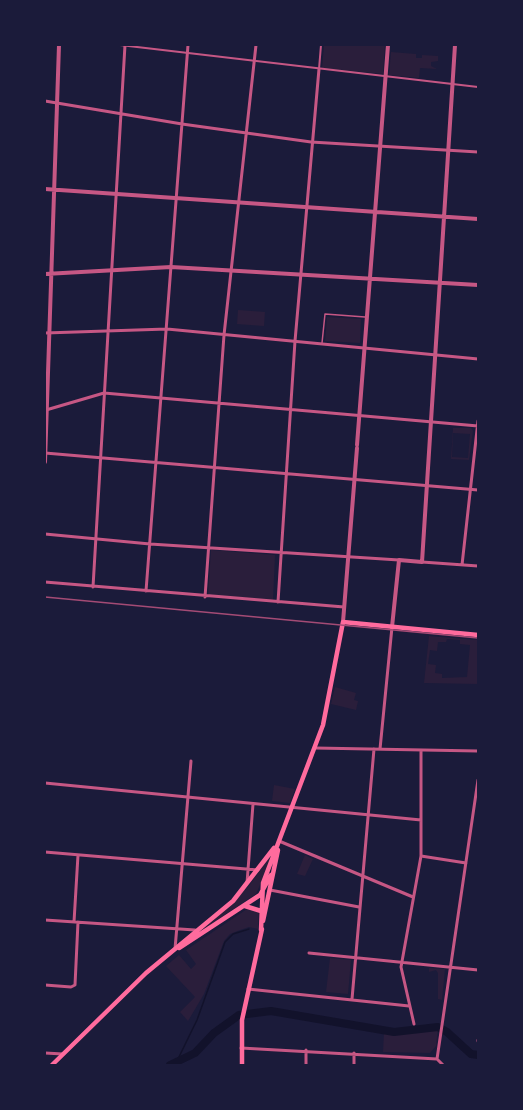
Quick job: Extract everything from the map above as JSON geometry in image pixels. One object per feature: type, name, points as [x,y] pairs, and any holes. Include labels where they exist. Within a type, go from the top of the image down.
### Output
[{"type":"main road","points":[[261,930],[260,895],[315,748],[328,704],[343,622],[478,635]]},
{"type":"main road","points":[[242,1065],[243,1010],[279,841]]},
{"type":"main road","points":[[55,1064],[164,958],[246,886],[279,841]]},
{"type":"main road","points":[[164,958],[260,895],[274,870]]},
{"type":"main road","points":[[245,906],[261,911]]},
{"type":"street","points":[[45,462],[47,333],[60,45]]},
{"type":"street","points":[[93,587],[121,114],[123,45],[478,87]]},
{"type":"street","points":[[146,591],[188,45]]},
{"type":"street","points":[[205,597],[224,335],[233,270],[256,45]]},
{"type":"street","points":[[278,602],[311,142],[321,45]]},
{"type":"street","points":[[343,622],[368,278],[388,45]]},
{"type":"street","points":[[422,562],[455,45]]},
{"type":"street","points":[[45,101],[182,124],[311,142],[379,148],[478,152]]},
{"type":"street","points":[[45,189],[478,219]]},
{"type":"street","points":[[45,274],[171,267],[478,285]]},
{"type":"street","points":[[47,333],[167,329],[478,359]]},
{"type":"street","points":[[46,410],[104,393],[478,426]]},
{"type":"street","points":[[462,565],[478,421]]},
{"type":"street","points":[[45,453],[478,490]]},
{"type":"street","points":[[45,534],[150,544],[478,566]]},
{"type":"street","points":[[380,749],[399,560]]},
{"type":"street","points":[[45,582],[344,607]]},
{"type":"street","points":[[315,748],[478,751]]},
{"type":"street","points":[[351,999],[370,815],[374,749]]},
{"type":"street","points":[[414,1024],[402,977],[401,962],[421,856],[421,750]]},
{"type":"street","points":[[174,949],[191,760]]},
{"type":"street","points":[[437,1059],[478,780]]},
{"type":"street","points":[[45,783],[421,820]]},
{"type":"street","points":[[246,886],[253,804]]},
{"type":"street","points":[[279,841],[413,897]]},
{"type":"street","points":[[45,852],[259,870]]},
{"type":"street","points":[[45,986],[73,986],[76,982],[78,855]]},
{"type":"street","points":[[421,856],[466,863]]},
{"type":"street","points":[[270,890],[359,907]]},
{"type":"street","points":[[45,920],[195,930]]},
{"type":"street","points":[[309,953],[478,970]]},
{"type":"street","points":[[248,989],[409,1006]]},
{"type":"street","points":[[242,1048],[437,1059],[443,1065]]},
{"type":"street","points":[[306,1050],[306,1065]]},
{"type":"street","points":[[45,1053],[63,1054]]},
{"type":"street","points":[[354,1053],[354,1065]]},
{"type":"street","points":[[405,1065],[408,1058]]},
{"type":"lane","points":[[322,344],[325,314],[365,317]]},
{"type":"shaded area","points":[[324,45],[385,45],[383,74],[322,68]]},
{"type":"shaded area","points":[[391,52],[416,54],[416,58],[422,58],[422,55],[438,56],[438,61],[431,62],[431,66],[437,69],[420,68],[419,78],[389,75]]},
{"type":"shaded area","points":[[238,310],[265,312],[264,326],[237,324]]},
{"type":"shaded area","points":[[327,317],[361,319],[360,343],[325,341]]},
{"type":"shaded area","points":[[453,428],[471,428],[473,431],[469,460],[451,459]],"holes":[[[453,433],[470,434],[468,458],[452,457]]]},
{"type":"shaded area","points":[[211,550],[275,555],[273,600],[208,594]]},
{"type":"shaded area","points":[[429,636],[478,640],[478,684],[424,683]],"holes":[[[447,639],[460,640],[460,644],[470,645],[467,677],[442,678],[442,674],[435,673],[436,665],[428,664],[430,650],[437,651],[438,642],[446,642]]]},
{"type":"shaded area","points":[[335,687],[356,693],[354,700],[358,701],[356,710],[331,704]]},
{"type":"shaded area","points":[[274,785],[295,789],[290,803],[272,801]]},
{"type":"shaded area","points":[[275,850],[256,894],[204,929],[248,887]]},
{"type":"shaded area","points":[[305,855],[313,859],[305,876],[297,874]]},
{"type":"shaded area","points":[[250,907],[259,911],[258,929],[249,927],[240,930],[230,934],[224,941],[204,994],[188,1021],[180,1012],[195,997],[166,966],[179,955],[191,969],[196,964],[186,950]]},
{"type":"shaded area","points":[[330,958],[351,960],[348,994],[326,992]]},
{"type":"shaded area","points":[[429,968],[445,969],[442,1000],[438,999],[438,973],[436,970],[429,972]]},
{"type":"shaded area","points":[[428,1028],[438,1029],[436,1046],[430,1053],[383,1052],[384,1032],[406,1034]]},
{"type":"waterway","points":[[176,1063],[197,1020],[225,942],[233,934],[249,929]]},
{"type":"waterway","points":[[170,1065],[195,1053],[214,1033],[239,1015],[271,1011],[394,1032],[438,1027],[447,1032],[471,1054],[478,1055]]},
{"type":"railway","points":[[45,597],[478,638]]}]
